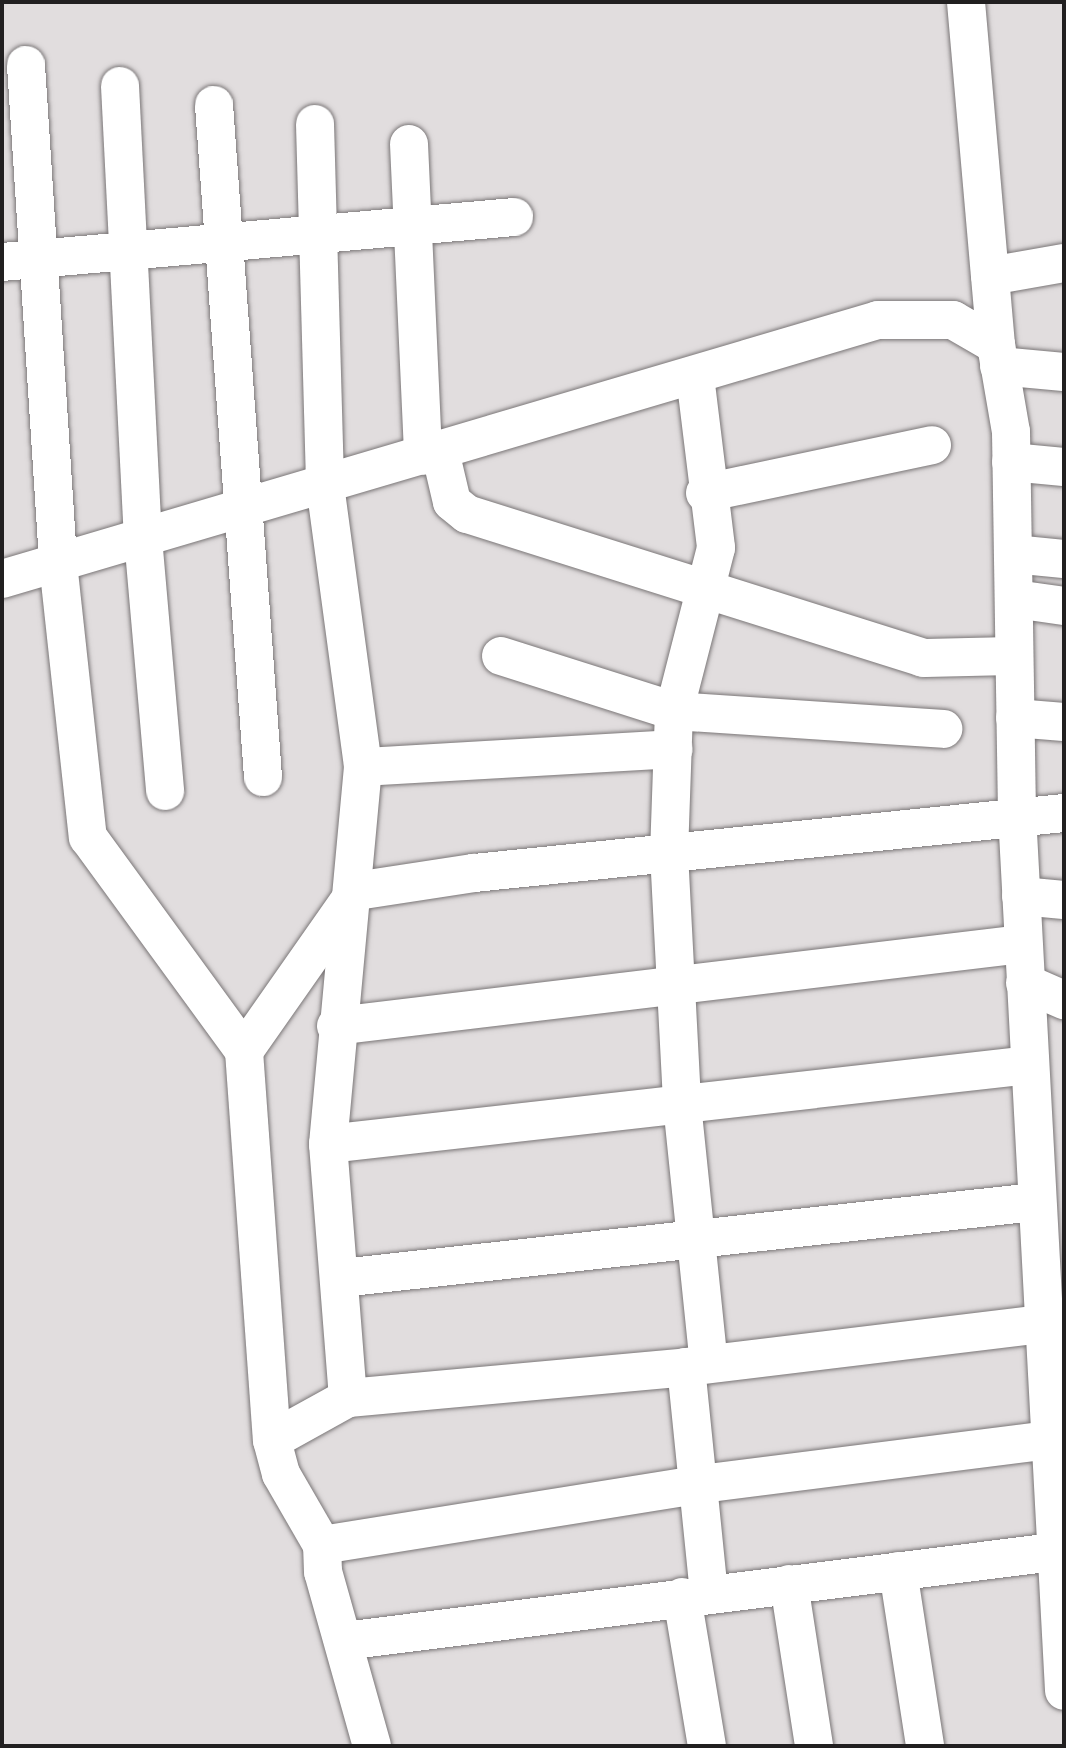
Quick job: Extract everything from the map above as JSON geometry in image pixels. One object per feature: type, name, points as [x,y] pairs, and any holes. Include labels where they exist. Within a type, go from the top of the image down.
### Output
[{"type":"street","points":[[966,2],[990,276],[1011,462],[1017,814],[1028,1065],[1047,1118],[1047,1440],[1058,1566],[1064,1691]]},
{"type":"street","points":[[26,65],[19,261],[58,563],[88,837],[244,1051],[272,1440],[281,1474],[322,1545],[323,1572],[372,1746]]},
{"type":"street","points":[[120,86],[131,251],[144,538],[165,791]]},
{"type":"street","points":[[214,105],[220,243],[263,777]]},
{"type":"street","points":[[315,124],[322,234],[325,485],[363,767],[356,891],[336,1026],[328,1144],[341,1278],[348,1398]]},
{"type":"street","points":[[410,144],[410,226],[432,454],[459,510],[706,584],[923,657],[1014,656]]},
{"type":"street","points":[[19,261],[514,217]]},
{"type":"street","points":[[990,276],[1064,263]]},
{"type":"street","points":[[2,579],[878,320],[953,320],[998,357],[1064,372]]},
{"type":"street","points":[[695,376],[705,493],[716,548],[674,711],[669,853],[682,1104],[698,1238],[697,1366],[701,1484],[696,1595],[706,1746]]},
{"type":"street","points":[[705,493],[932,445]]},
{"type":"street","points":[[1011,462],[1064,467]]},
{"type":"street","points":[[1013,554],[1064,559]]},
{"type":"street","points":[[1015,599],[1064,606]]},
{"type":"street","points":[[500,656],[674,711],[943,729]]},
{"type":"street","points":[[1016,718],[1064,722]]},
{"type":"street","points":[[363,767],[673,748]]},
{"type":"street","points":[[244,1051],[356,891],[1017,814],[1064,813]]},
{"type":"street","points":[[1021,896],[1064,900]]},
{"type":"street","points":[[336,1026],[1023,944]]},
{"type":"street","points":[[1025,983],[1064,1000]]},
{"type":"street","points":[[328,1144],[1028,1065]]},
{"type":"street","points":[[341,1278],[698,1238],[1045,1225]]},
{"type":"street","points":[[272,1440],[348,1398],[697,1366],[1048,1310]]},
{"type":"street","points":[[322,1545],[701,1484],[1047,1440]]},
{"type":"street","points":[[344,1641],[898,1571],[1058,1566]]},
{"type":"street","points":[[898,1571],[925,1746]]},
{"type":"street","points":[[789,1584],[814,1746]]}]
